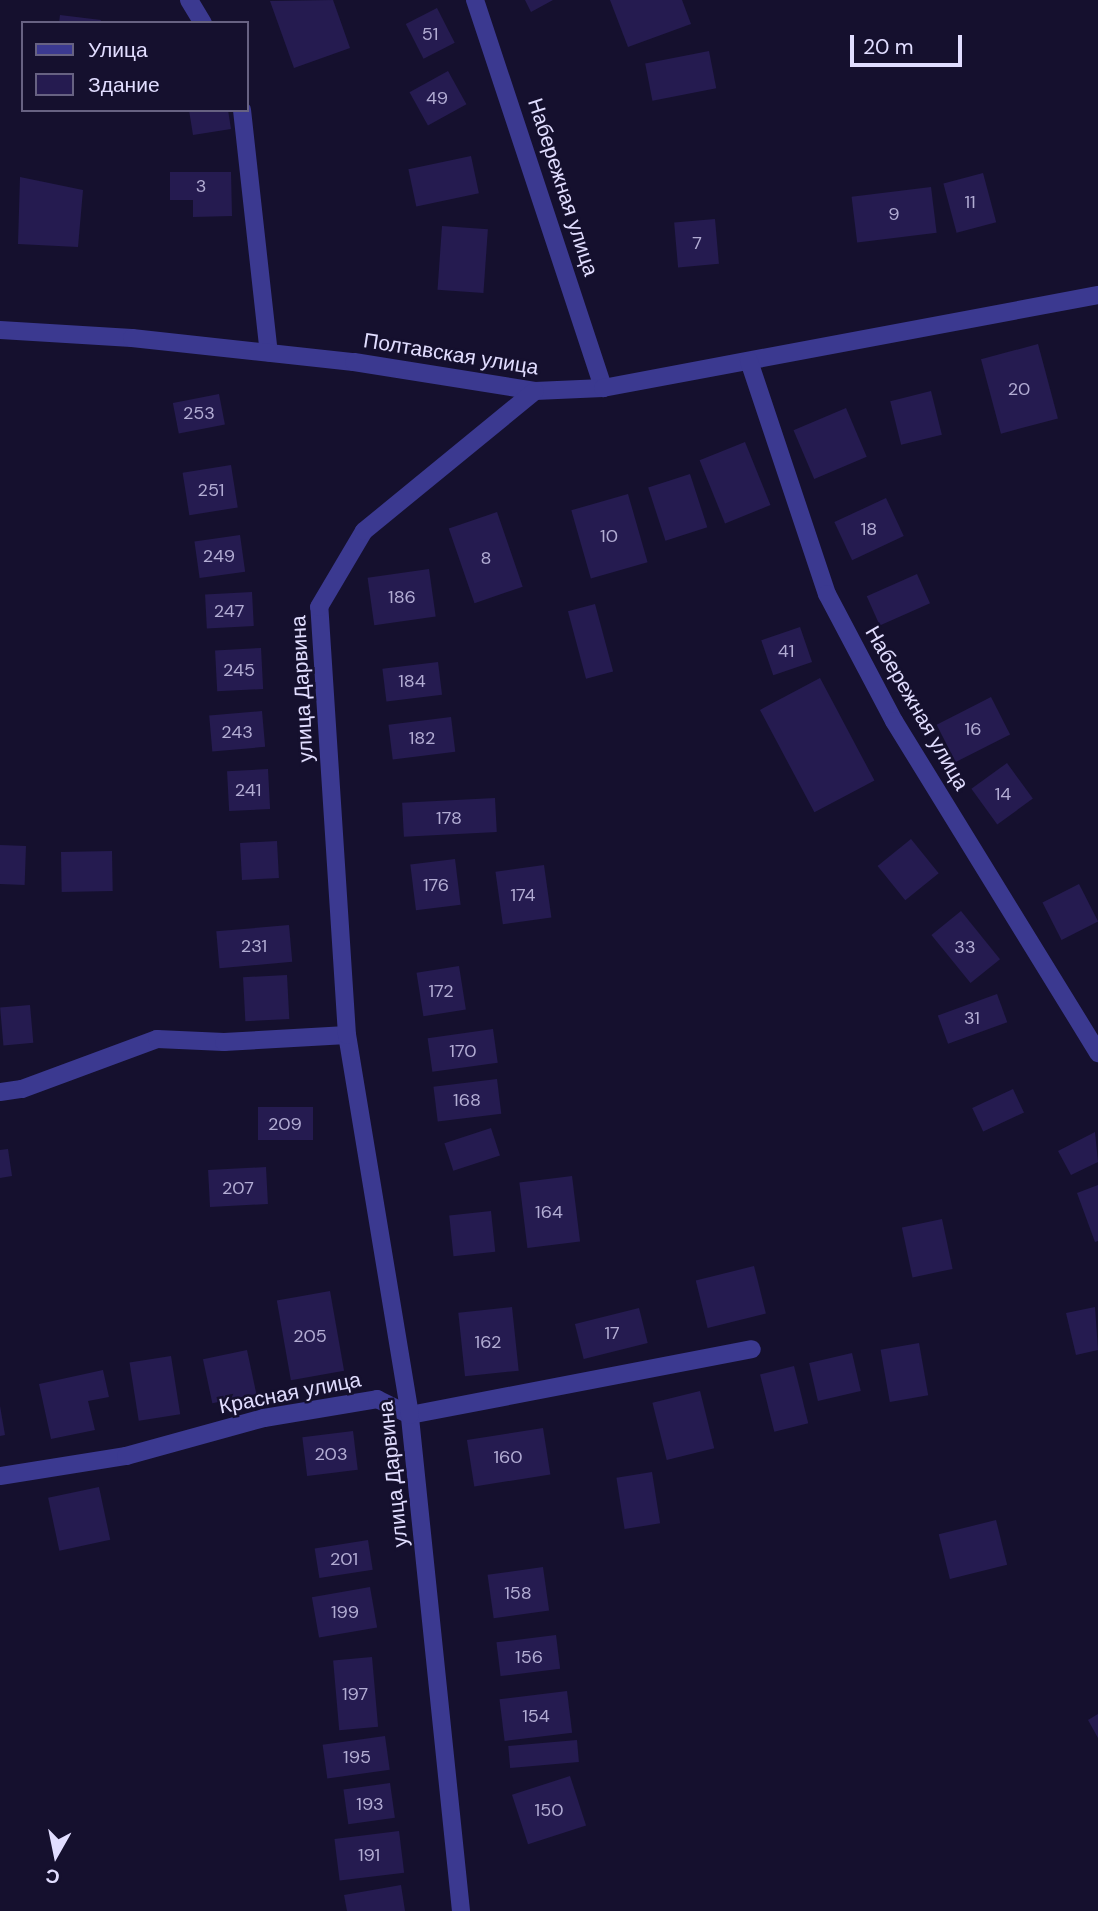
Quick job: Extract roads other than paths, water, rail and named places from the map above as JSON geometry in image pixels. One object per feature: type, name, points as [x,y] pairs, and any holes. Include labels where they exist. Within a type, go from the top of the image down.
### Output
[{"type":"street","points":[[189,0],[202,21]]},
{"type":"street","name":"Набережная улица","points":[[475,0],[603,388]]},
{"type":"street","points":[[242,112],[269,353]]},
{"type":"street","name":"Полтавская улица","points":[[0,330],[269,353],[535,391],[603,388],[1098,295]]},
{"type":"street","name":"Набережная улица","points":[[749,360],[827,594],[894,721],[1098,1053]]},
{"type":"street","name":"улица Дарвина","points":[[461,1911],[410,1416],[347,1035],[319,607],[364,531],[535,391]]},
{"type":"street","points":[[0,1093],[22,1089],[157,1040],[224,1042],[347,1035]]},
{"type":"street","points":[[410,1416],[752,1349]]},
{"type":"street","name":"Красная улица","points":[[0,1476],[125,1456],[264,1418],[377,1399],[410,1416]]}]
